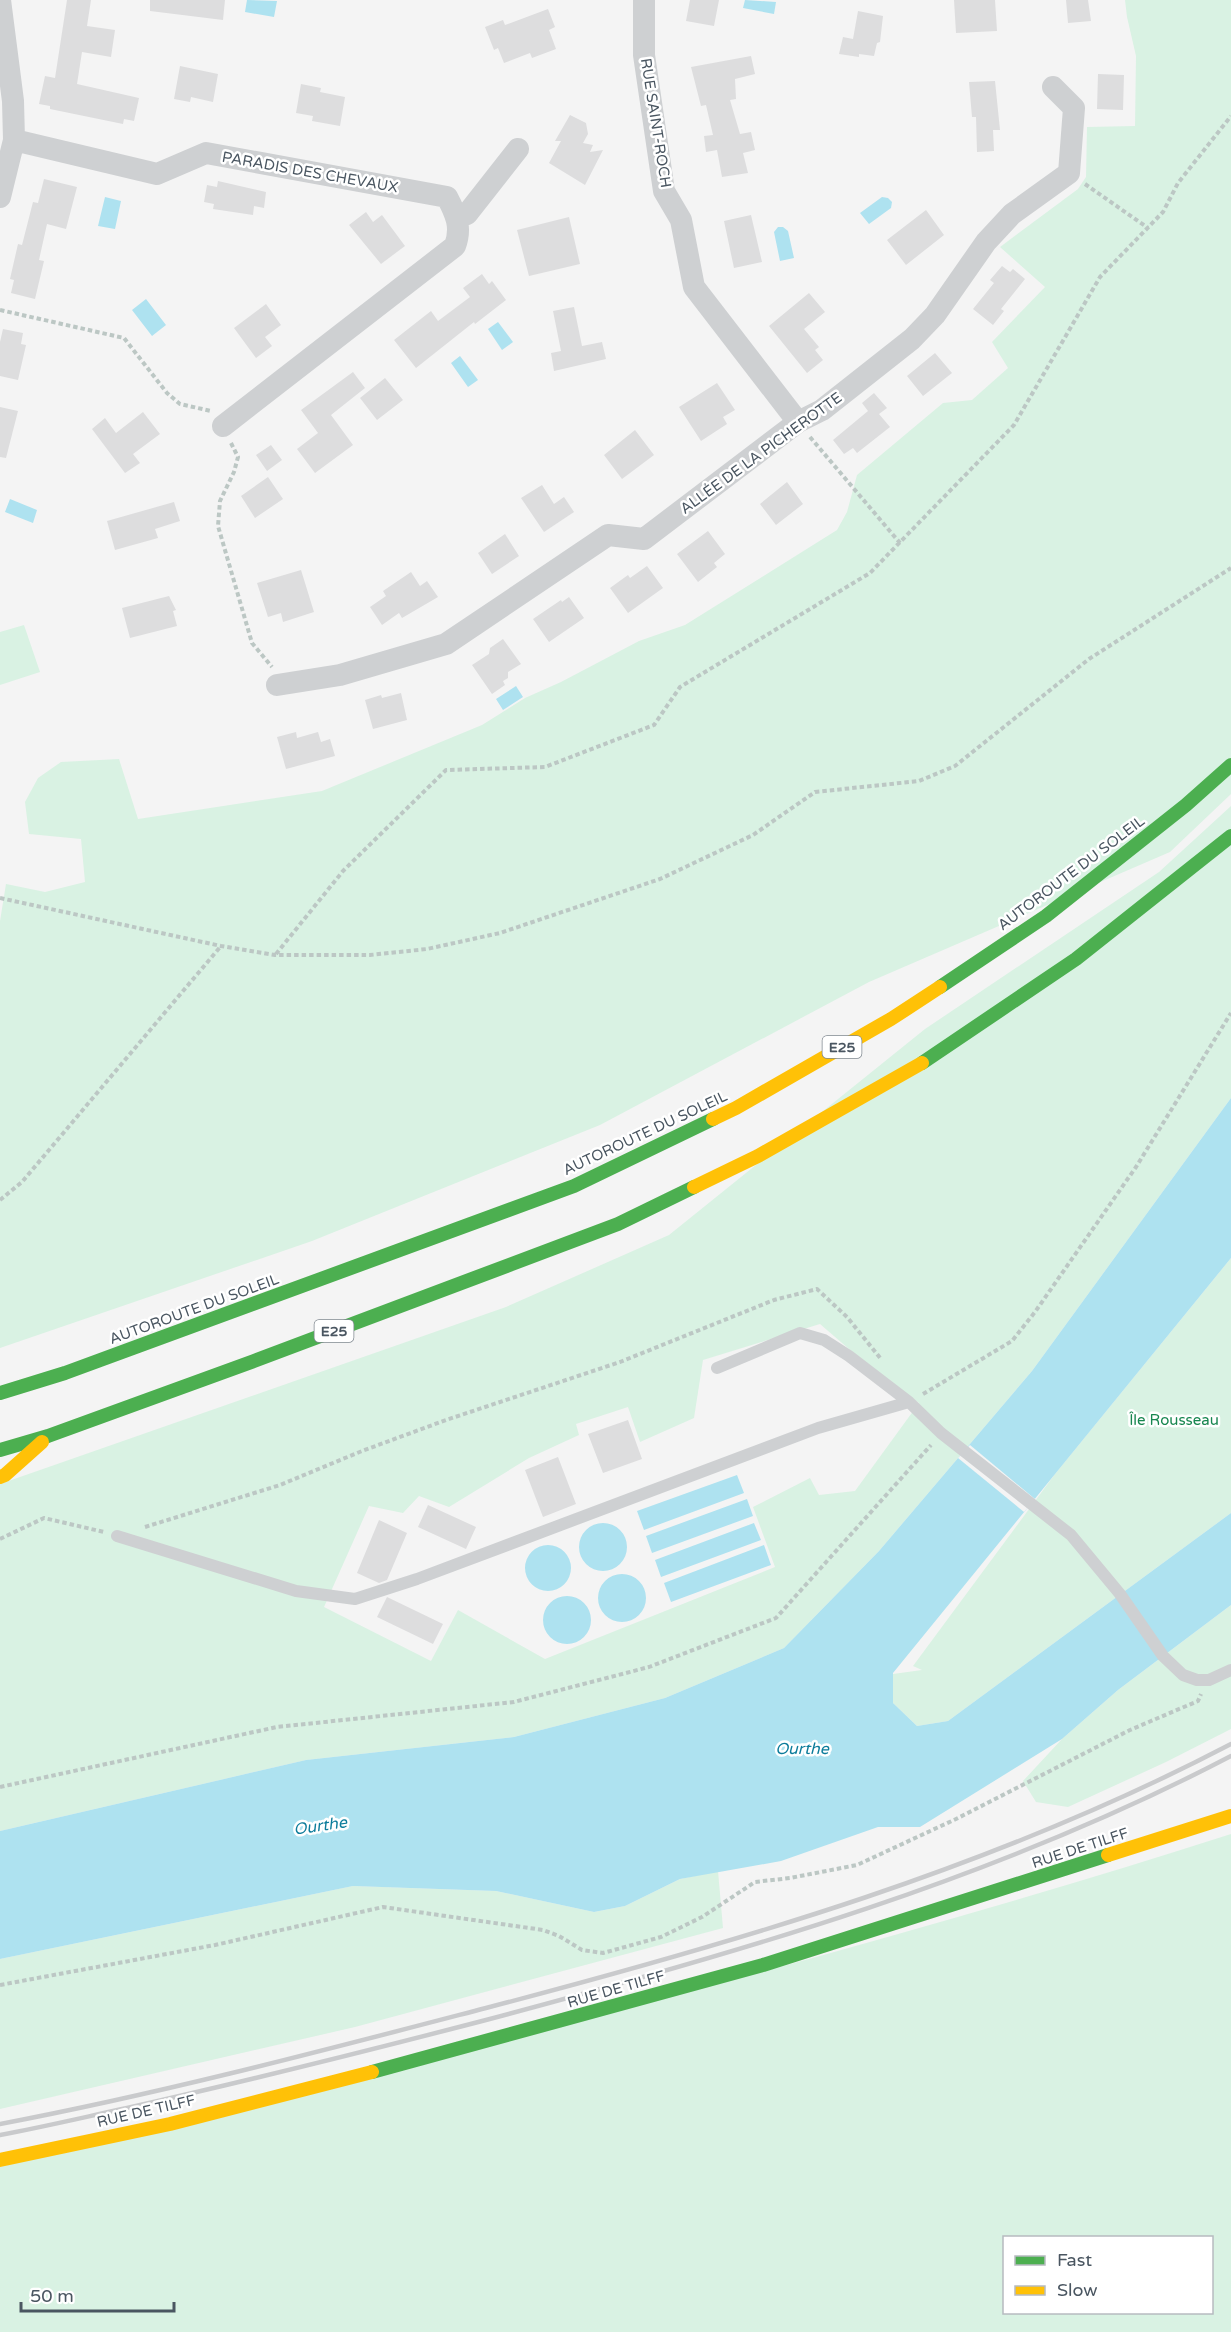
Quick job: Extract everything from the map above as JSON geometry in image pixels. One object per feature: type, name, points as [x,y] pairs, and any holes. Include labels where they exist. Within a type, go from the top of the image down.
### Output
[{"type":"main road","name":"AUTOROUTE DU SOLEIL","points":[[0,1393],[87,1365],[574,1186],[736,1108],[891,1019],[1047,916],[1186,805],[1231,765]]},
{"type":"main road","name":"E25","points":[[0,1450],[48,1436],[254,1361],[618,1224],[758,1156],[934,1055],[1076,959],[1231,836]]},
{"type":"main road","points":[[0,1477],[48,1436]]},
{"type":"main road","name":"RUE DE TILFF","points":[[0,2160],[170,2124],[383,2070],[751,1968],[1231,1816]]},
{"type":"street","points":[[0,0],[7,107],[14,140],[0,197]]},
{"type":"street","name":"RUE SAINT-ROCH","points":[[644,0],[644,56],[664,190],[681,220],[694,286],[798,422]]},
{"type":"street","points":[[1053,87],[1074,108],[1070,173]]},
{"type":"street","name":"PARADIS DES CHEVAUX","points":[[14,140],[157,174],[206,153],[447,197],[458,217]]},
{"type":"street","points":[[226,423],[455,246],[459,234],[458,217],[467,214],[518,149]]},
{"type":"street","name":"ALLÉE DE LA PICHEROTTE","points":[[277,685],[340,675],[446,644],[608,535],[644,539],[798,422],[822,410],[912,339],[935,315],[986,242],[1012,214],[1070,173]]},
{"type":"lane","points":[[717,1368],[800,1333],[824,1340],[909,1402],[941,1433],[1071,1535],[1120,1594],[1163,1656],[1183,1675],[1197,1680],[1209,1680],[1231,1670]]},
{"type":"lane","points":[[117,1536],[296,1591],[355,1599],[417,1579],[818,1428],[909,1402]]},
{"type":"path","points":[[275,955],[343,871],[446,770],[545,766],[654,725],[680,687],[870,573],[1014,425],[1100,277],[1163,212],[1178,183],[1231,116]]},
{"type":"path","points":[[1070,173],[1148,228]]},
{"type":"path","points":[[0,310],[124,338],[167,393],[180,404],[215,412],[226,423],[238,457],[234,472],[220,501],[218,526],[252,643],[271,664],[277,685]]},
{"type":"path","points":[[798,422],[900,543]]},
{"type":"path","points":[[0,898],[221,946],[275,955],[370,955],[427,949],[500,933],[660,879],[753,835],[815,792],[919,781],[955,766],[1089,659],[1231,568]]},
{"type":"path","points":[[0,1200],[22,1182],[221,946]]},
{"type":"path","points":[[909,1402],[1012,1341],[1136,1167],[1231,1013]]},
{"type":"path","points":[[0,1539],[44,1518],[117,1536],[280,1485],[446,1420],[620,1362],[774,1300],[817,1289],[846,1317],[888,1368]]},
{"type":"path","points":[[0,1787],[277,1727],[514,1702],[649,1667],[776,1618],[941,1433]]},
{"type":"path","points":[[0,1984],[215,1945],[383,1908],[543,1930],[559,1936],[582,1950],[603,1953],[685,1927],[755,1882],[790,1878],[857,1865],[956,1819],[1130,1730],[1198,1701],[1209,1680]]},
{"type":"green space","points":[[1125,0],[1231,0],[1231,794],[1170,852],[869,982],[600,1125],[312,1241],[0,1348],[0,921],[6,884],[45,892],[85,882],[81,839],[29,834],[25,802],[38,778],[61,762],[119,759],[138,819],[322,791],[482,725],[525,698],[639,641],[685,625],[837,530],[847,512],[857,475],[943,403],[972,400],[1008,368],[992,342],[1045,287],[1000,247],[1078,189],[1086,177],[1087,127],[1135,126],[1136,56]]},
{"type":"green space","points":[[24,625],[40,672],[0,685],[0,632]]},
{"type":"green space","points":[[1231,806],[1231,1098],[1032,1371],[879,1551],[784,1648],[665,1698],[514,1737],[306,1760],[0,1831],[0,1484],[506,1307],[669,1235],[925,1029],[1159,872]],"holes":[[[820,1324],[919,1403],[855,1491],[819,1495],[810,1478],[753,1507],[775,1567],[545,1659],[458,1610],[431,1661],[324,1607],[369,1506],[403,1513],[419,1496],[449,1507],[529,1458],[579,1435],[576,1424],[628,1407],[640,1442],[694,1418],[703,1360]]]},
{"type":"green space","name":"Île Rousseau","points":[[1231,1258],[1231,1513],[948,1721],[917,1726],[893,1703],[893,1674],[922,1670],[913,1666],[1055,1474]]},
{"type":"green space","points":[[1231,1605],[1231,1729],[1068,1807],[1036,1802],[1023,1781],[1062,1739],[1118,1690]]},
{"type":"green space","points":[[1231,1834],[1231,2332],[0,2332],[0,2167],[618,2010],[926,1926]]},
{"type":"green space","points":[[718,1871],[723,1928],[355,2027],[0,2109],[0,1959],[353,1886],[496,1891],[594,1912],[625,1906],[680,1879]]},
{"type":"water","points":[[247,0],[277,1],[274,17],[245,12]]},
{"type":"water","points":[[745,0],[776,2],[774,14],[743,8]]},
{"type":"water","points":[[105,197],[121,201],[115,229],[98,226]]},
{"type":"water","points":[[882,197],[892,202],[891,208],[869,224],[860,213]]},
{"type":"water","points":[[778,227],[783,227],[788,231],[794,258],[780,261],[774,232]]},
{"type":"water","points":[[146,299],[166,325],[152,336],[132,310]]},
{"type":"water","points":[[498,322],[513,342],[502,350],[488,329]]},
{"type":"water","points":[[460,356],[478,380],[468,387],[451,363]]},
{"type":"water","points":[[10,499],[37,510],[33,523],[5,512]]},
{"type":"water","points":[[516,686],[523,697],[503,710],[496,699]]},
{"type":"water","name":"Ourthe","points":[[1231,1098],[1231,1258],[893,1673],[893,1703],[917,1726],[948,1721],[1231,1513],[1231,1605],[1118,1690],[1062,1739],[920,1827],[878,1827],[781,1861],[680,1879],[625,1906],[594,1912],[496,1891],[353,1886],[0,1959],[0,1831],[306,1760],[514,1737],[665,1698],[784,1648],[879,1551],[1032,1371]]},
{"type":"water","points":[[737,1475],[744,1493],[644,1530],[637,1511]]},
{"type":"water","points":[[747,1499],[753,1516],[652,1553],[646,1536]]},
{"type":"water","points":[[603,1523],[620,1530],[627,1547],[620,1564],[603,1571],[586,1564],[579,1547],[586,1530]]},
{"type":"water","points":[[754,1523],[761,1540],[661,1577],[655,1560]]},
{"type":"water","points":[[548,1545],[557,1546],[564,1552],[570,1559],[570,1577],[564,1584],[557,1590],[548,1591],[539,1590],[532,1584],[526,1577],[525,1568],[526,1559],[532,1552],[539,1546]]},
{"type":"water","points":[[764,1545],[771,1565],[671,1602],[664,1583]]},
{"type":"water","points":[[617,1574],[627,1574],[639,1581],[646,1593],[646,1603],[639,1615],[627,1622],[617,1622],[602,1611],[598,1603],[598,1593],[609,1578]]},
{"type":"water","points":[[567,1596],[584,1603],[591,1620],[584,1637],[567,1644],[550,1637],[543,1620],[550,1603]]},
{"type":"pier","points":[[970,1445],[1035,1499],[1024,1512],[958,1458]]},
{"type":"building","points":[[67,0],[91,0],[87,26],[115,30],[111,57],[82,52],[77,84],[139,98],[134,121],[124,119],[123,124],[50,109],[50,106],[39,104],[45,76],[55,78]]},
{"type":"building","points":[[150,0],[225,0],[223,20],[150,11]]},
{"type":"building","points":[[690,0],[719,0],[714,26],[686,21]]},
{"type":"building","points":[[954,0],[995,0],[997,31],[956,33]]},
{"type":"building","points":[[1066,0],[1088,0],[1091,21],[1068,23]]},
{"type":"building","points":[[548,9],[555,27],[549,30],[556,49],[532,58],[530,53],[504,63],[498,48],[494,50],[485,27],[503,20],[505,25]]},
{"type":"building","points":[[858,11],[883,16],[880,42],[877,43],[874,56],[859,54],[859,57],[839,54],[843,37],[853,39]]},
{"type":"building","points":[[751,56],[755,74],[735,79],[736,99],[730,100],[740,134],[751,132],[755,150],[743,153],[748,173],[722,177],[717,150],[706,152],[704,136],[713,135],[706,105],[701,106],[691,67]]},
{"type":"building","points":[[180,66],[218,74],[213,102],[191,97],[190,102],[174,99]]},
{"type":"building","points":[[1098,74],[1124,75],[1123,110],[1097,109]]},
{"type":"building","points":[[995,81],[1000,130],[993,130],[994,151],[977,152],[976,117],[972,117],[969,82]]},
{"type":"building","points":[[301,84],[321,88],[320,92],[345,97],[340,126],[312,121],[313,116],[296,113]]},
{"type":"building","points":[[570,115],[586,123],[588,134],[583,143],[593,145],[590,152],[603,150],[585,185],[549,163],[561,141],[555,141]]},
{"type":"building","points":[[44,179],[77,187],[66,229],[47,224],[39,260],[44,261],[35,299],[11,293],[14,280],[10,279],[18,244],[22,245],[33,202],[38,203]]},
{"type":"building","points":[[218,181],[266,192],[264,208],[254,206],[253,215],[213,209],[214,204],[204,202],[207,185],[217,187]]},
{"type":"building","points":[[926,210],[944,235],[906,265],[887,240]]},
{"type":"building","points":[[366,212],[373,222],[382,215],[405,246],[381,264],[349,225]]},
{"type":"building","points":[[751,215],[762,262],[734,268],[724,221]]},
{"type":"building","points":[[569,217],[580,264],[529,276],[517,230]]},
{"type":"building","points":[[1002,266],[1010,272],[1013,269],[1025,279],[1001,309],[1004,311],[993,325],[973,309],[994,283],[990,280]]},
{"type":"building","points":[[482,274],[489,284],[492,281],[506,300],[416,368],[394,340],[431,311],[438,321],[470,297],[463,288]]},
{"type":"building","points":[[809,293],[825,312],[804,329],[819,347],[815,350],[823,360],[807,373],[769,326]]},
{"type":"building","points":[[266,304],[281,325],[265,337],[272,346],[256,358],[234,328]]},
{"type":"building","points":[[574,307],[582,346],[602,342],[606,359],[554,371],[551,353],[561,351],[553,311]]},
{"type":"building","points":[[3,329],[23,333],[21,344],[26,345],[18,380],[0,376],[0,342]]},
{"type":"building","points":[[935,353],[952,373],[923,396],[907,376]]},
{"type":"building","points":[[353,372],[365,388],[331,415],[353,445],[315,473],[297,449],[318,433],[301,410]]},
{"type":"building","points":[[385,378],[403,400],[377,420],[360,398]]},
{"type":"building","points":[[717,383],[735,410],[723,417],[727,424],[701,441],[679,407]]},
{"type":"building","points":[[874,393],[887,408],[879,414],[890,427],[857,453],[853,448],[844,454],[833,440],[868,411],[862,403]]},
{"type":"building","points":[[0,407],[18,411],[6,458],[0,457]]},
{"type":"building","points":[[143,412],[160,434],[133,454],[140,463],[125,473],[92,429],[105,418],[116,433]]},
{"type":"building","points":[[635,430],[654,455],[622,479],[604,455]]},
{"type":"building","points":[[271,445],[282,460],[267,471],[256,455]]},
{"type":"building","points":[[268,477],[283,499],[255,518],[241,496]]},
{"type":"building","points":[[787,482],[803,504],[776,525],[760,504]]},
{"type":"building","points":[[542,485],[554,504],[564,497],[574,512],[544,532],[521,498]]},
{"type":"building","points":[[174,502],[180,521],[155,529],[158,538],[115,550],[107,521]]},
{"type":"building","points":[[708,531],[725,554],[714,563],[717,567],[698,582],[677,554]]},
{"type":"building","points":[[505,534],[519,556],[492,574],[478,553]]},
{"type":"building","points":[[647,566],[663,588],[628,613],[610,588],[628,575],[630,578]]},
{"type":"building","points":[[301,570],[314,612],[283,622],[281,613],[268,617],[257,583]]},
{"type":"building","points":[[411,572],[420,586],[427,581],[438,597],[402,618],[399,613],[382,625],[370,607],[386,596],[383,591]]},
{"type":"building","points":[[169,596],[176,610],[173,611],[177,626],[130,638],[122,608]]},
{"type":"building","points":[[569,597],[584,618],[549,642],[533,619]]},
{"type":"building","points":[[503,639],[521,664],[508,672],[508,678],[503,681],[505,685],[492,694],[472,665],[489,654],[490,648]]},
{"type":"building","points":[[401,693],[407,720],[373,729],[365,700],[381,695],[382,698]]},
{"type":"building","points":[[296,732],[297,738],[318,732],[321,742],[330,739],[335,756],[286,769],[277,737]]},
{"type":"building","points":[[628,1420],[642,1459],[603,1473],[588,1434]]},
{"type":"building","points":[[558,1457],[576,1504],[543,1517],[525,1470]]},
{"type":"building","points":[[428,1505],[476,1527],[466,1549],[418,1527]]},
{"type":"building","points":[[379,1520],[407,1533],[387,1580],[379,1583],[357,1573]]},
{"type":"building","points":[[387,1597],[443,1624],[433,1644],[377,1617]]},
{"type":"railway","points":[[0,2124],[122,2099],[304,2055],[582,1982],[772,1927],[960,1864],[1051,1828],[1142,1788],[1231,1744]]},
{"type":"railway","points":[[0,2135],[172,2098],[397,2043],[582,1994],[772,1939],[960,1876],[1051,1840],[1142,1800],[1231,1756]]},
{"type":"traffic: fast","points":[[940,987],[1046,916],[1186,805],[1231,765]]},
{"type":"traffic: fast","points":[[922,1063],[1076,959],[1231,836]]},
{"type":"traffic: fast","points":[[0,1393],[65,1373],[574,1186],[713,1119]]},
{"type":"traffic: fast","points":[[0,1450],[48,1436],[254,1361],[618,1224],[694,1187]]},
{"type":"traffic: fast","points":[[372,2072],[763,1965],[1108,1855]]},
{"type":"traffic: slow","points":[[713,1119],[891,1019],[940,987]]},
{"type":"traffic: slow","points":[[694,1187],[758,1156],[922,1063]]},
{"type":"traffic: slow","points":[[0,1477],[42,1442]]},
{"type":"traffic: slow","points":[[1108,1855],[1231,1816]]},
{"type":"traffic: slow","points":[[0,2160],[170,2124],[372,2072]]}]
